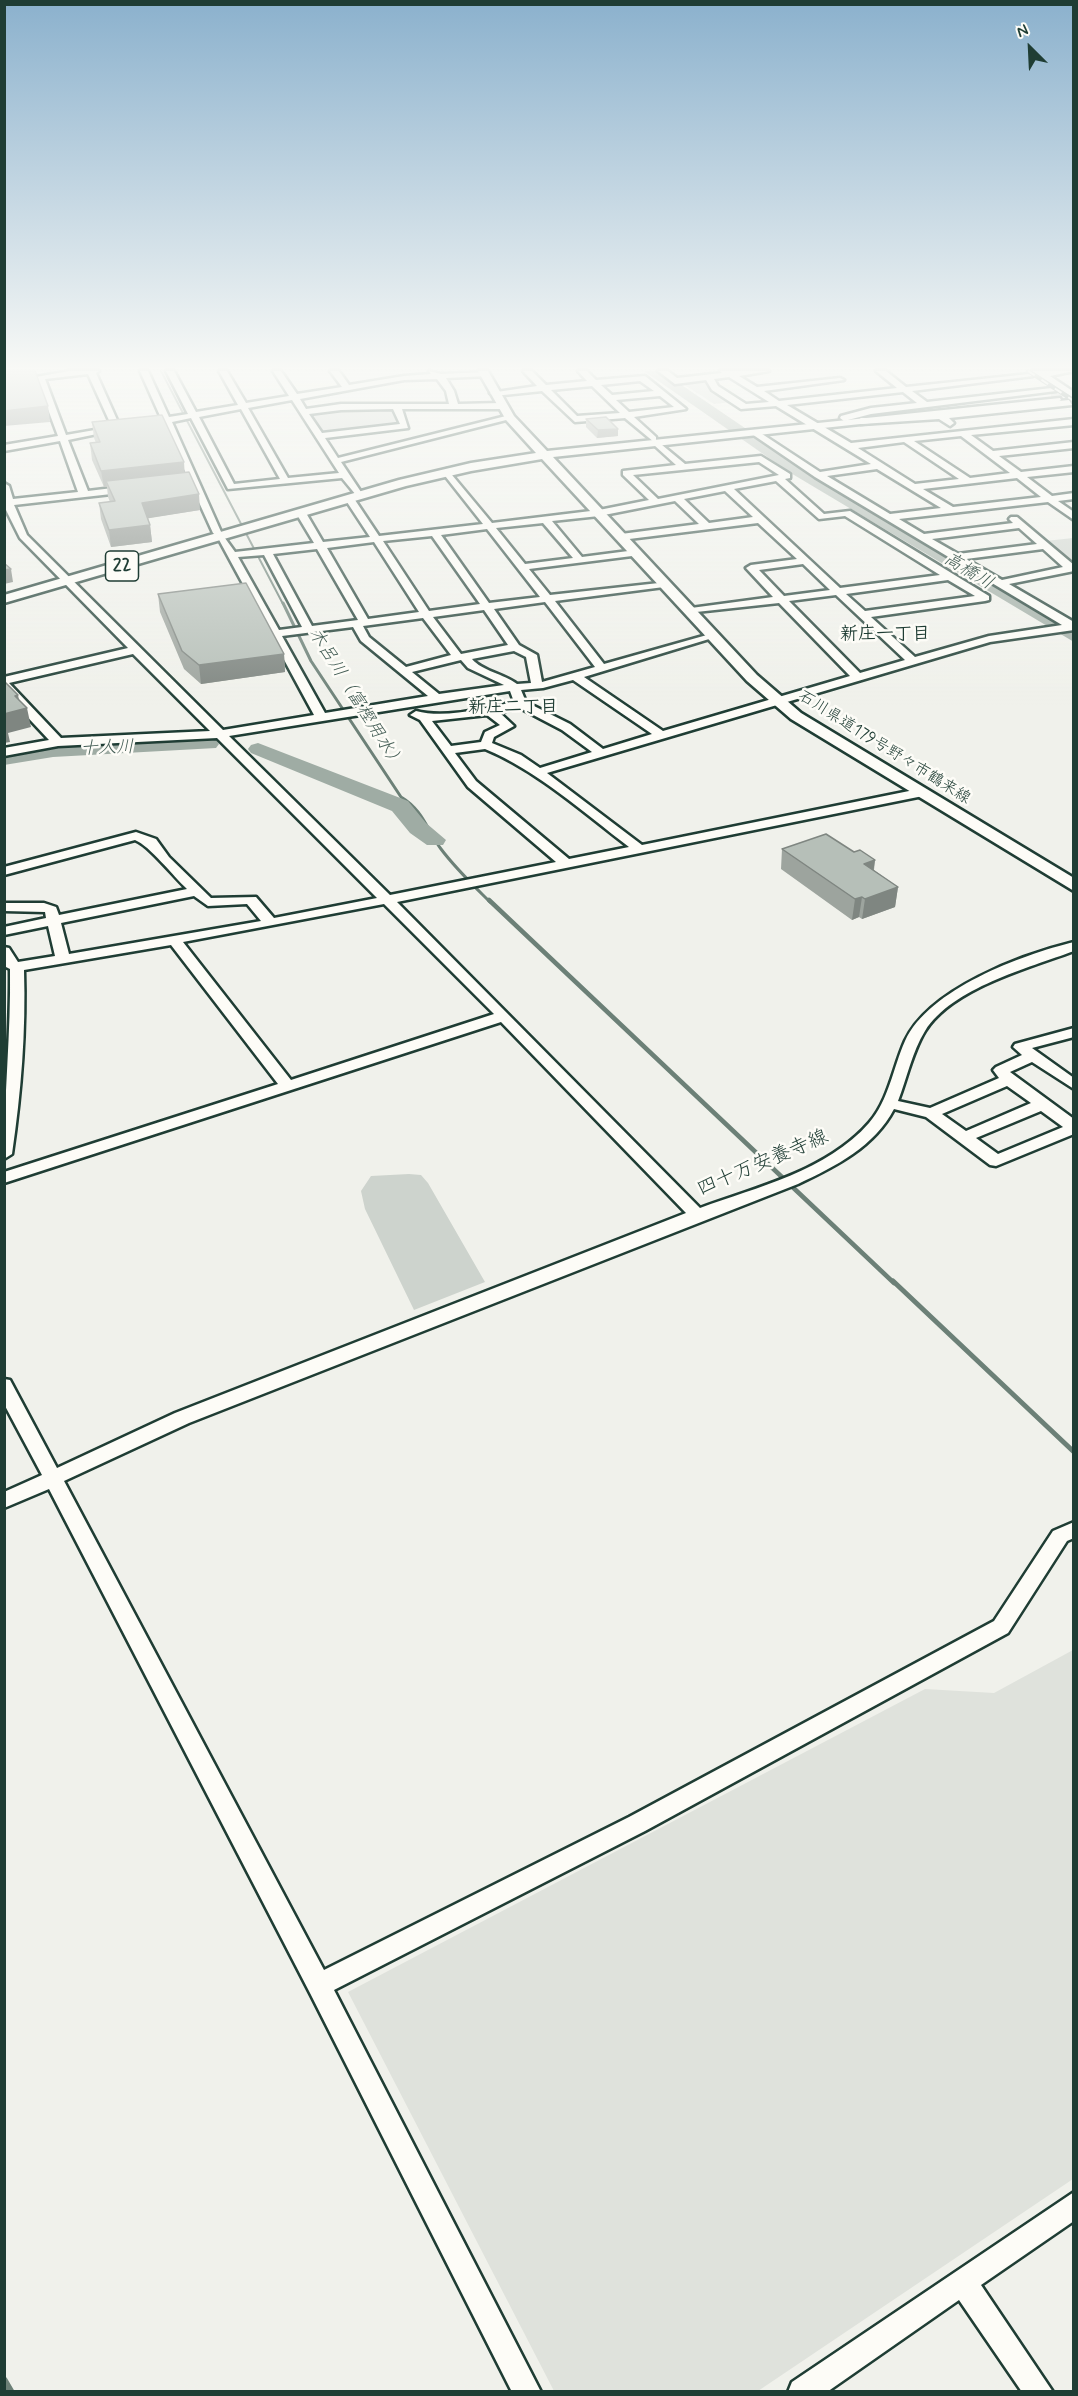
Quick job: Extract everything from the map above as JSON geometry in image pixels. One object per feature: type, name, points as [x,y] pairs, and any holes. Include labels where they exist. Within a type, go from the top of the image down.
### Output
[{"type":"main road","name":"22","points":[[243,528],[301,513],[395,483]]},
{"type":"main road","name":"22","points":[[4,593],[64,579],[405,483]]},
{"type":"main road","name":"石川県道179号野々市鶴来線","points":[[571,483],[752,678],[796,716],[1074,886]]},
{"type":"main road","name":"22","points":[[4,599],[64,579]]},
{"type":"street","points":[[80,483],[84,494]]},
{"type":"street","points":[[196,483],[220,535],[321,717]]},
{"type":"street","points":[[228,483],[231,487],[277,483]]},
{"type":"street","points":[[347,483],[376,539],[425,614],[461,657],[472,666],[502,678],[514,687],[521,704]]},
{"type":"street","points":[[456,483],[601,668]]},
{"type":"street","points":[[636,483],[655,501]]},
{"type":"street","points":[[232,555],[599,513],[748,483]]},
{"type":"street","points":[[784,483],[822,517],[847,513],[985,598],[861,615]]},
{"type":"street","points":[[831,483],[1072,626]]},
{"type":"street","points":[[907,483],[951,510]]},
{"type":"street","points":[[914,487],[952,483]]},
{"type":"street","points":[[1030,483],[1074,517]]},
{"type":"street","points":[[4,486],[7,503],[23,536],[504,1016],[697,1215]]},
{"type":"street","points":[[726,487],[763,519],[836,592],[912,661]]},
{"type":"street","points":[[7,503],[140,488]]},
{"type":"street","points":[[889,517],[1074,496]]},
{"type":"street","points":[[676,497],[707,526]]},
{"type":"street","points":[[998,504],[1072,569]]},
{"type":"street","points":[[301,513],[321,546],[360,622],[365,639],[436,697]]},
{"type":"street","points":[[545,519],[580,560]]},
{"type":"street","points":[[621,537],[763,519]]},
{"type":"street","points":[[922,537],[1022,525]]},
{"type":"street","points":[[434,532],[515,647],[531,655],[537,685]]},
{"type":"street","points":[[957,557],[1046,546]]},
{"type":"street","points":[[264,553],[305,630]]},
{"type":"street","points":[[522,567],[636,553]]},
{"type":"street","points":[[805,561],[751,568],[857,677]]},
{"type":"street","points":[[1000,583],[1072,569]]},
{"type":"street","points":[[692,611],[950,577]]},
{"type":"street","points":[[274,634],[664,584]]},
{"type":"street","points":[[538,772],[989,639],[1072,626]]},
{"type":"street","points":[[4,752],[58,742],[219,734],[407,704],[436,697],[537,685],[714,636]]},
{"type":"street","points":[[403,671],[515,647]]},
{"type":"street","points":[[58,742],[4,683],[135,650]]},
{"type":"street","points":[[575,676],[661,735]]},
{"type":"street","points":[[407,704],[411,713],[424,718],[489,711],[521,704],[566,727],[600,753]]},
{"type":"street","points":[[486,745],[489,735],[508,726],[489,711]]},
{"type":"street","points":[[424,718],[472,784],[565,862]]},
{"type":"street","points":[[449,750],[486,745],[517,758],[640,849]]},
{"type":"street","points":[[4,951],[10,964],[17,967],[175,941],[919,793]]},
{"type":"street","points":[[4,872],[136,836],[151,842],[164,860],[208,902],[251,900],[271,923]]},
{"type":"street","points":[[4,931],[196,891]]},
{"type":"street","points":[[4,907],[44,907],[51,910],[63,959]]},
{"type":"street","points":[[175,941],[288,1087]]},
{"type":"street","name":"四十万安養寺線","points":[[4,1501],[182,1418],[775,1185],[850,1148],[876,1125],[888,1103],[919,1028],[937,1008],[1001,974],[1074,946]]},
{"type":"street","points":[[4,1154],[18,1023],[17,967]]},
{"type":"street","points":[[4,1178],[504,1016]]},
{"type":"street","points":[[1074,1032],[1020,1047],[1074,1085]]},
{"type":"street","points":[[888,1103],[931,1113],[996,1161],[1074,1127],[1008,1080],[1001,1070],[1033,1056]]},
{"type":"street","points":[[931,1113],[1008,1080]]},
{"type":"street","points":[[965,1137],[1043,1104]]},
{"type":"street","points":[[4,1385],[319,1985],[527,2391]]},
{"type":"street","points":[[319,1985],[637,1824],[1001,1627],[1060,1536],[1074,1529]]},
{"type":"street","points":[[802,2391],[1074,2205]]},
{"type":"street","points":[[963,2282],[1039,2391]]},
{"type":"shaded area","points":[[1073,538],[1072,564],[1045,541]]},
{"type":"shaded area","points":[[421,1175],[428,1183],[485,1282],[414,1310],[365,1209],[361,1191],[371,1176]]},
{"type":"shaded area","points":[[1073,1650],[1073,2179],[758,2391],[554,2391],[348,1992],[925,1689],[994,1693]]},
{"type":"building","points":[[107,483],[194,483],[199,494],[142,503],[150,525],[109,530],[99,503],[115,501]]},
{"type":"building","points":[[4,563],[11,569],[4,570]]},
{"type":"building","points":[[246,583],[284,654],[199,665],[182,651],[158,594]]},
{"type":"building","points":[[4,681],[18,695],[15,696],[27,708],[4,714]]},
{"type":"building","points":[[826,834],[854,852],[860,850],[875,860],[864,864],[898,887],[865,899],[862,897],[855,899],[782,849]]},
{"type":"waterway","name":"木呂川（富樫用水）","points":[[220,483],[283,604]]},
{"type":"waterway","name":"高橋川","points":[[818,483],[1074,636]]},
{"type":"waterway","name":"木呂川（富樫用水）","points":[[283,603],[311,661],[401,797],[415,808],[441,849],[490,902]]},
{"type":"waterway","name":"十人川","points":[[4,759],[53,751],[209,744]]},
{"type":"waterway","name":"十人川","points":[[258,749],[400,806],[418,828],[435,840]]},
{"type":"waterway","points":[[489,900],[894,1283]]},
{"type":"waterway","points":[[893,1281],[1074,1452]]},
{"type":"waterway","points":[[4,2380],[11,2392]]},
{"type":"district","name":"新庄一丁目","points":[[885,635]]},
{"type":"district","name":"新庄二丁目","points":[[513,708]]}]
